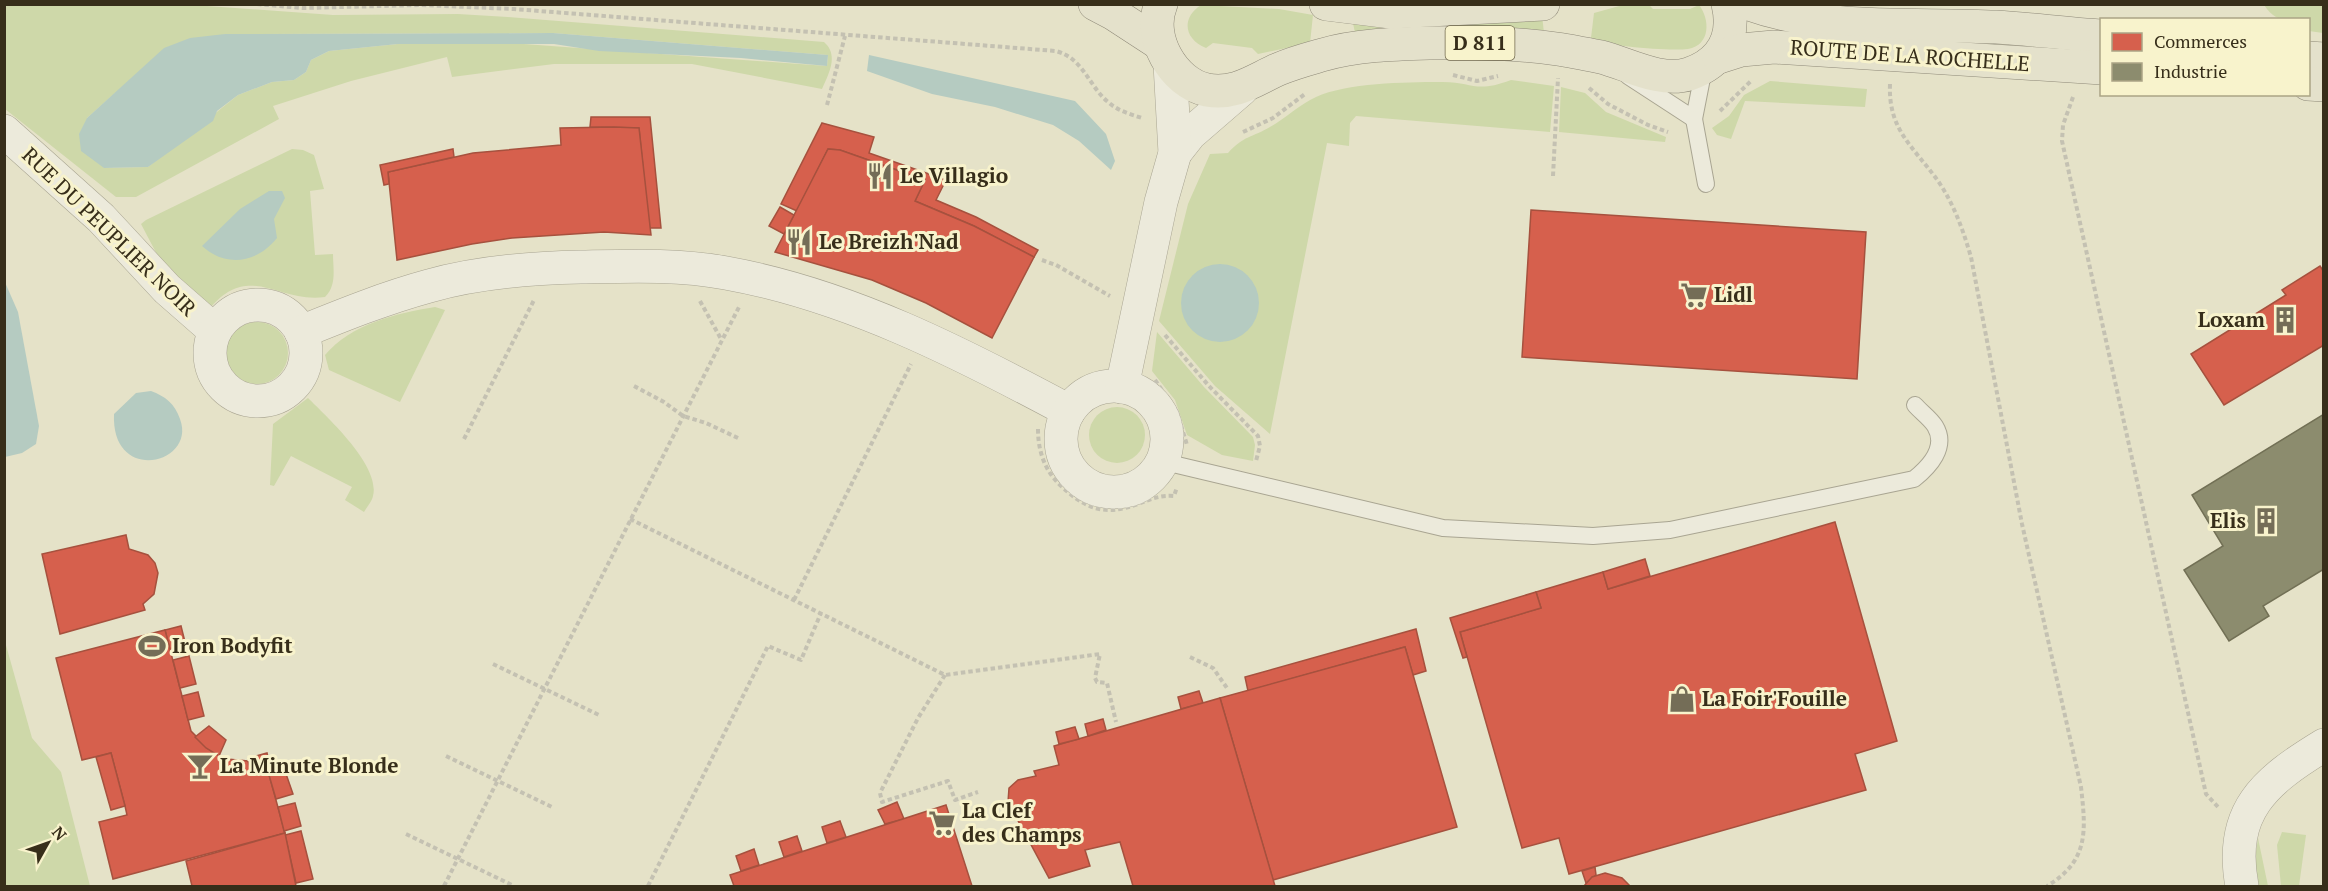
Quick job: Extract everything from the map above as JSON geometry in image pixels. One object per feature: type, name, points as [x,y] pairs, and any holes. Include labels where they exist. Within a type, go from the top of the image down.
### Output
[{"type":"main road","name":"ROUTE DE LA ROCHELLE","points":[[1095,4],[1114,14],[1165,54],[1184,78],[1204,89],[1224,92],[1242,88],[1282,68],[1324,54],[1375,46],[1492,43],[1553,48],[1600,57],[1674,76],[1741,50],[1774,47],[1894,56],[2089,78]]},
{"type":"main road","points":[[1161,4],[1157,29],[1165,54]]},
{"type":"main road","name":"D 811","points":[[1326,4],[1390,12],[1543,4]]},
{"type":"main road","points":[[1711,63],[1731,33],[1728,4]]},
{"type":"main road","name":"ROUTE DE LA ROCHELLE","points":[[1749,4],[1790,16],[1912,27],[1997,27],[2100,36]]},
{"type":"street","points":[[1122,387],[1161,202],[1175,153],[1165,54]]},
{"type":"street","points":[[1175,153],[1191,134],[1242,88]]},
{"type":"street","name":"RUE DU PEUPLIER NOIR","points":[[4,131],[101,218],[166,289],[215,331]]},
{"type":"street","points":[[301,332],[430,285],[540,268],[684,268],[752,278],[847,307],[924,338],[1069,411]]},
{"type":"street","points":[[250,306],[265,306],[280,310],[301,332],[306,353],[301,374],[284,394],[260,402],[244,399],[229,391],[218,380],[210,356],[215,331],[224,319],[236,310],[250,306]]},
{"type":"street","points":[[1107,387],[1122,387],[1138,392],[1150,400],[1160,413],[1166,435],[1175,450],[1149,479],[1127,490],[1114,492],[1088,485],[1077,477],[1064,455],[1062,433],[1069,411],[1079,399],[1092,391],[1107,387]]},
{"type":"street","points":[[2242,886],[2239,860],[2240,838],[2252,804],[2260,792],[2277,776],[2324,745]]},
{"type":"lane","points":[[1600,57],[1694,119]]},
{"type":"lane","points":[[1706,184],[1694,119],[1711,63]]},
{"type":"lane","points":[[1175,450],[1173,464],[1443,528],[1520,534],[1604,535],[1670,530],[1914,479],[1930,467],[1938,450],[1936,427],[1915,405]]},
{"type":"path","points":[[257,4],[302,8],[421,5],[514,9],[1056,51],[1076,60],[1106,100],[1117,110],[1152,121]]},
{"type":"path","points":[[827,105],[845,36]]},
{"type":"path","points":[[1894,56],[1891,74],[1891,113],[1902,136],[1938,181],[1951,203],[1961,224],[1971,257],[2022,524],[2081,787],[2085,825],[2082,849],[2069,870],[2047,886]]},
{"type":"path","points":[[1444,72],[1477,81],[1501,75]]},
{"type":"path","points":[[1550,78],[1567,81]]},
{"type":"path","points":[[1553,176],[1558,78]]},
{"type":"path","points":[[2089,78],[2063,125],[2062,141],[2206,794],[2216,806],[2222,809]]},
{"type":"path","points":[[1584,86],[1592,89],[1608,104],[1648,125],[1675,134]]},
{"type":"path","points":[[1234,139],[1251,127],[1273,118],[1314,88]]},
{"type":"path","points":[[1042,260],[1056,265],[1156,325],[1209,386],[1258,436],[1260,446],[1255,465],[1246,464]]},
{"type":"path","points":[[464,439],[540,288],[540,268]]},
{"type":"path","points":[[444,886],[752,278]]},
{"type":"path","points":[[794,600],[924,338]]},
{"type":"path","points":[[634,386],[664,402],[683,416],[706,423],[738,438]]},
{"type":"path","points":[[1175,450],[1195,446]]},
{"type":"path","points":[[630,519],[945,675],[1100,654],[1095,678],[1097,682],[1107,683],[1116,722]]},
{"type":"path","points":[[648,886],[768,646],[801,660],[821,613]]},
{"type":"path","points":[[1190,657],[1213,668],[1227,688]]},
{"type":"path","points":[[493,664],[599,716]]},
{"type":"path","points":[[945,675],[918,718],[880,792],[882,802],[948,781],[955,800],[978,792]]},
{"type":"path","points":[[446,756],[552,807]]},
{"type":"path","points":[[406,834],[512,885]]},
{"type":"green space","points":[[179,4],[333,15],[458,14],[508,17],[824,42],[829,47],[832,58],[830,71],[822,89],[692,64],[554,64],[452,77],[447,57],[351,81],[273,106],[279,119],[136,197],[116,197],[5,109],[5,5]],"holes":[[[553,33],[828,55],[827,66],[510,43],[398,44],[329,51],[311,60],[306,72],[294,80],[272,82],[238,95],[148,167],[104,168],[87,118],[115,93],[225,34]]]},
{"type":"green space","points":[[1201,5],[1279,9],[1313,15],[1310,43],[1258,54],[1252,48],[1213,43],[1206,48],[1193,39],[1188,28],[1190,16]]},
{"type":"green space","points":[[1623,5],[1649,5],[1653,9],[1690,9],[1699,5],[1705,17],[1704,37],[1696,47],[1688,49],[1624,46],[1591,38],[1594,13]]},
{"type":"green space","points":[[2264,5],[2323,5],[2323,33],[2310,31],[2310,18],[2278,18]]},
{"type":"green space","points":[[1542,15],[1544,33],[1355,33],[1353,23]]},
{"type":"green space","points":[[1511,80],[1554,86],[1550,132],[1356,116],[1350,123],[1349,146],[1327,143],[1270,434],[1215,386],[1159,321],[1188,204],[1210,154],[1228,153],[1243,140],[1270,127],[1310,100],[1329,92],[1393,83],[1450,82],[1481,87]]},
{"type":"green space","points":[[1770,81],[1867,89],[1865,107],[1745,101],[1731,139],[1717,135],[1712,128],[1729,116],[1744,95]]},
{"type":"green space","points":[[1561,87],[1585,93],[1606,112],[1666,137],[1665,142],[1559,132]]},
{"type":"green space","points":[[292,149],[303,150],[314,155],[324,189],[310,191],[315,255],[333,254],[334,277],[329,292],[325,297],[308,298],[265,288],[238,287],[225,294],[210,308],[161,262],[141,224]]},
{"type":"green space","points":[[435,307],[445,310],[400,402],[329,370],[325,355],[348,335],[390,317]]},
{"type":"green space","points":[[257,322],[269,324],[279,331],[286,341],[288,353],[286,365],[279,375],[269,382],[257,384],[245,382],[235,375],[228,365],[226,353],[228,341],[235,331],[245,324]]},
{"type":"green space","points":[[1157,332],[1204,387],[1253,437],[1255,445],[1253,461],[1222,455],[1187,435],[1175,400],[1152,371]]},
{"type":"green space","points":[[308,398],[351,443],[369,471],[373,484],[373,496],[364,512],[345,500],[352,487],[291,456],[274,486],[270,485],[273,424]]},
{"type":"green space","points":[[1111,407],[1123,407],[1133,411],[1141,419],[1145,435],[1141,451],[1133,459],[1123,463],[1111,463],[1101,459],[1093,451],[1089,441],[1089,429],[1093,419],[1101,411]]},
{"type":"green space","points":[[4,638],[32,738],[61,772],[90,886],[5,886]]},
{"type":"green space","points":[[2282,832],[2306,835],[2299,886],[2281,886],[2277,845]]},
{"type":"green space","points":[[2258,838],[2268,886],[2257,886],[2255,859]]},
{"type":"shaded area","points":[[553,33],[828,55],[827,66],[741,58],[599,51],[554,44],[398,44],[329,51],[311,60],[306,72],[294,80],[272,82],[238,95],[217,111],[213,121],[148,167],[104,168],[81,151],[79,134],[87,118],[164,48],[190,38],[225,34]]},
{"type":"shaded area","points":[[869,55],[1075,101],[1106,134],[1115,161],[1111,170],[1079,141],[1053,125],[995,107],[932,94],[867,71]]},
{"type":"shaded area","points":[[269,191],[282,191],[285,198],[274,219],[277,238],[269,246],[251,257],[231,260],[221,258],[202,246],[240,209]]},
{"type":"shaded area","points":[[1220,264],[1235,267],[1248,275],[1256,288],[1259,303],[1256,318],[1248,331],[1235,339],[1220,342],[1205,339],[1192,331],[1184,318],[1181,303],[1184,288],[1192,275],[1205,267]]},
{"type":"shaded area","points":[[4,280],[18,312],[39,426],[36,444],[22,453],[5,457]]},
{"type":"shaded area","points":[[151,391],[165,398],[175,409],[180,419],[182,435],[176,447],[166,456],[152,460],[138,459],[125,451],[117,436],[114,414],[136,393]]},
{"type":"building: Commerces","points":[[591,117],[650,117],[661,228],[649,228],[639,128],[590,127]]},
{"type":"building: Commerces","points":[[822,123],[874,137],[869,153],[946,180],[936,200],[976,217],[1038,250],[1034,257],[974,226],[915,201],[925,180],[840,150],[828,149],[797,211],[781,204]]},
{"type":"building: Commerces","points":[[560,128],[639,128],[651,235],[604,232],[512,238],[397,260],[388,172],[473,153],[561,145]]},
{"type":"building: Commerces","points":[[453,149],[454,157],[388,172],[389,184],[384,185],[380,165]]},
{"type":"building: Commerces","points":[[828,149],[840,150],[925,180],[915,201],[974,226],[1034,257],[992,338],[926,303],[872,280],[775,252]]},
{"type":"building: Commerces","points":[[780,207],[794,215],[784,234],[769,226]]},
{"type":"building: Commerces","name":"Lidl","points":[[1531,210],[1866,232],[1857,379],[1522,357]]},
{"type":"building: Commerces","name":"Loxam","points":[[2320,266],[2324,272],[2324,345],[2224,405],[2191,354],[2286,295],[2282,290]]},
{"type":"building: Commerces","name":"La Foir'Fouille","points":[[1835,522],[1897,741],[1855,754],[1866,790],[1569,874],[1559,838],[1522,848],[1460,632],[1541,608],[1536,592],[1603,572],[1608,589]]},
{"type":"building: Commerces","points":[[126,535],[129,549],[148,555],[155,563],[158,573],[154,594],[143,604],[145,610],[60,634],[42,554]]},
{"type":"building: Commerces","points":[[1645,559],[1650,576],[1608,589],[1603,572]]},
{"type":"building: Commerces","points":[[1536,592],[1541,608],[1460,632],[1467,657],[1463,658],[1450,618]]},
{"type":"building: Commerces","points":[[181,626],[187,650],[171,654],[165,630]]},
{"type":"building: Commerces","points":[[1416,629],[1426,671],[1413,675],[1405,647],[1248,691],[1245,677]]},
{"type":"building: Commerces","points":[[165,630],[191,731],[212,752],[227,759],[248,761],[252,775],[268,771],[285,833],[113,879],[99,822],[127,815],[125,806],[111,753],[82,760],[56,658]]},
{"type":"building: Commerces","points":[[1405,647],[1457,827],[1273,880],[1220,698]]},
{"type":"building: Commerces","points":[[189,656],[196,684],[180,688],[173,660]]},
{"type":"building: Commerces","points":[[1199,691],[1203,703],[1181,709],[1178,697]]},
{"type":"building: Commerces","points":[[198,692],[204,716],[188,720],[182,696]]},
{"type":"building: Commerces","points":[[1220,698],[1275,886],[1133,886],[1120,842],[1085,850],[1090,866],[1049,878],[1008,802],[1009,788],[1018,780],[1036,776],[1034,771],[1059,765],[1054,746]]},
{"type":"building: Commerces","points":[[1103,719],[1106,730],[1088,736],[1085,724]]},
{"type":"building: Commerces","points":[[209,726],[226,740],[219,756],[195,737]]},
{"type":"building: Commerces","points":[[1075,727],[1079,739],[1059,744],[1056,732]]},
{"type":"building: Commerces","points":[[111,753],[125,806],[111,810],[96,757]]},
{"type":"building: Commerces","points":[[267,753],[271,771],[252,775],[248,758]]},
{"type":"building: Commerces","points":[[285,771],[293,794],[276,799],[269,775]]},
{"type":"building: Commerces","points":[[897,802],[904,819],[885,824],[878,810]]},
{"type":"building: Commerces","points":[[295,803],[301,826],[284,831],[278,807]]},
{"type":"building: Commerces","points":[[946,805],[972,886],[734,886],[730,875]]},
{"type":"building: Commerces","points":[[840,821],[846,837],[827,843],[822,827]]},
{"type":"building: Commerces","points":[[301,831],[313,879],[296,883],[285,835]]},
{"type":"building: Commerces","points":[[285,833],[296,886],[192,886],[186,861]]},
{"type":"building: Commerces","points":[[797,836],[802,851],[784,857],[779,842]]},
{"type":"building: Commerces","points":[[754,849],[759,865],[741,871],[736,856]]},
{"type":"building: Commerces","points":[[1595,867],[1596,875],[1586,883],[1582,871]]},
{"type":"building: Commerces","points":[[1605,873],[1622,878],[1630,886],[1584,886],[1592,877]]},
{"type":"building: Industrie","name":"Elis","points":[[2324,414],[2324,569],[2263,606],[2269,616],[2229,641],[2184,570],[2223,546],[2192,495]]},
{"type":"place","name":"Le Villagio","points":[[880,176]]},
{"type":"place","name":"Le Breizh'Nad","points":[[799,242]]},
{"type":"place","name":"Lidl","points":[[1694,295]]},
{"type":"place","name":"Loxam","points":[[2285,320]]},
{"type":"place","name":"Elis","points":[[2266,521]]},
{"type":"place","name":"Iron Bodyfit","points":[[152,646]]},
{"type":"place","name":"La Foir'Fouille","points":[[1682,699]]},
{"type":"place","name":"La Minute Blonde","points":[[200,766]]},
{"type":"place","name":"La Clef des Champs","points":[[942,823]]}]
